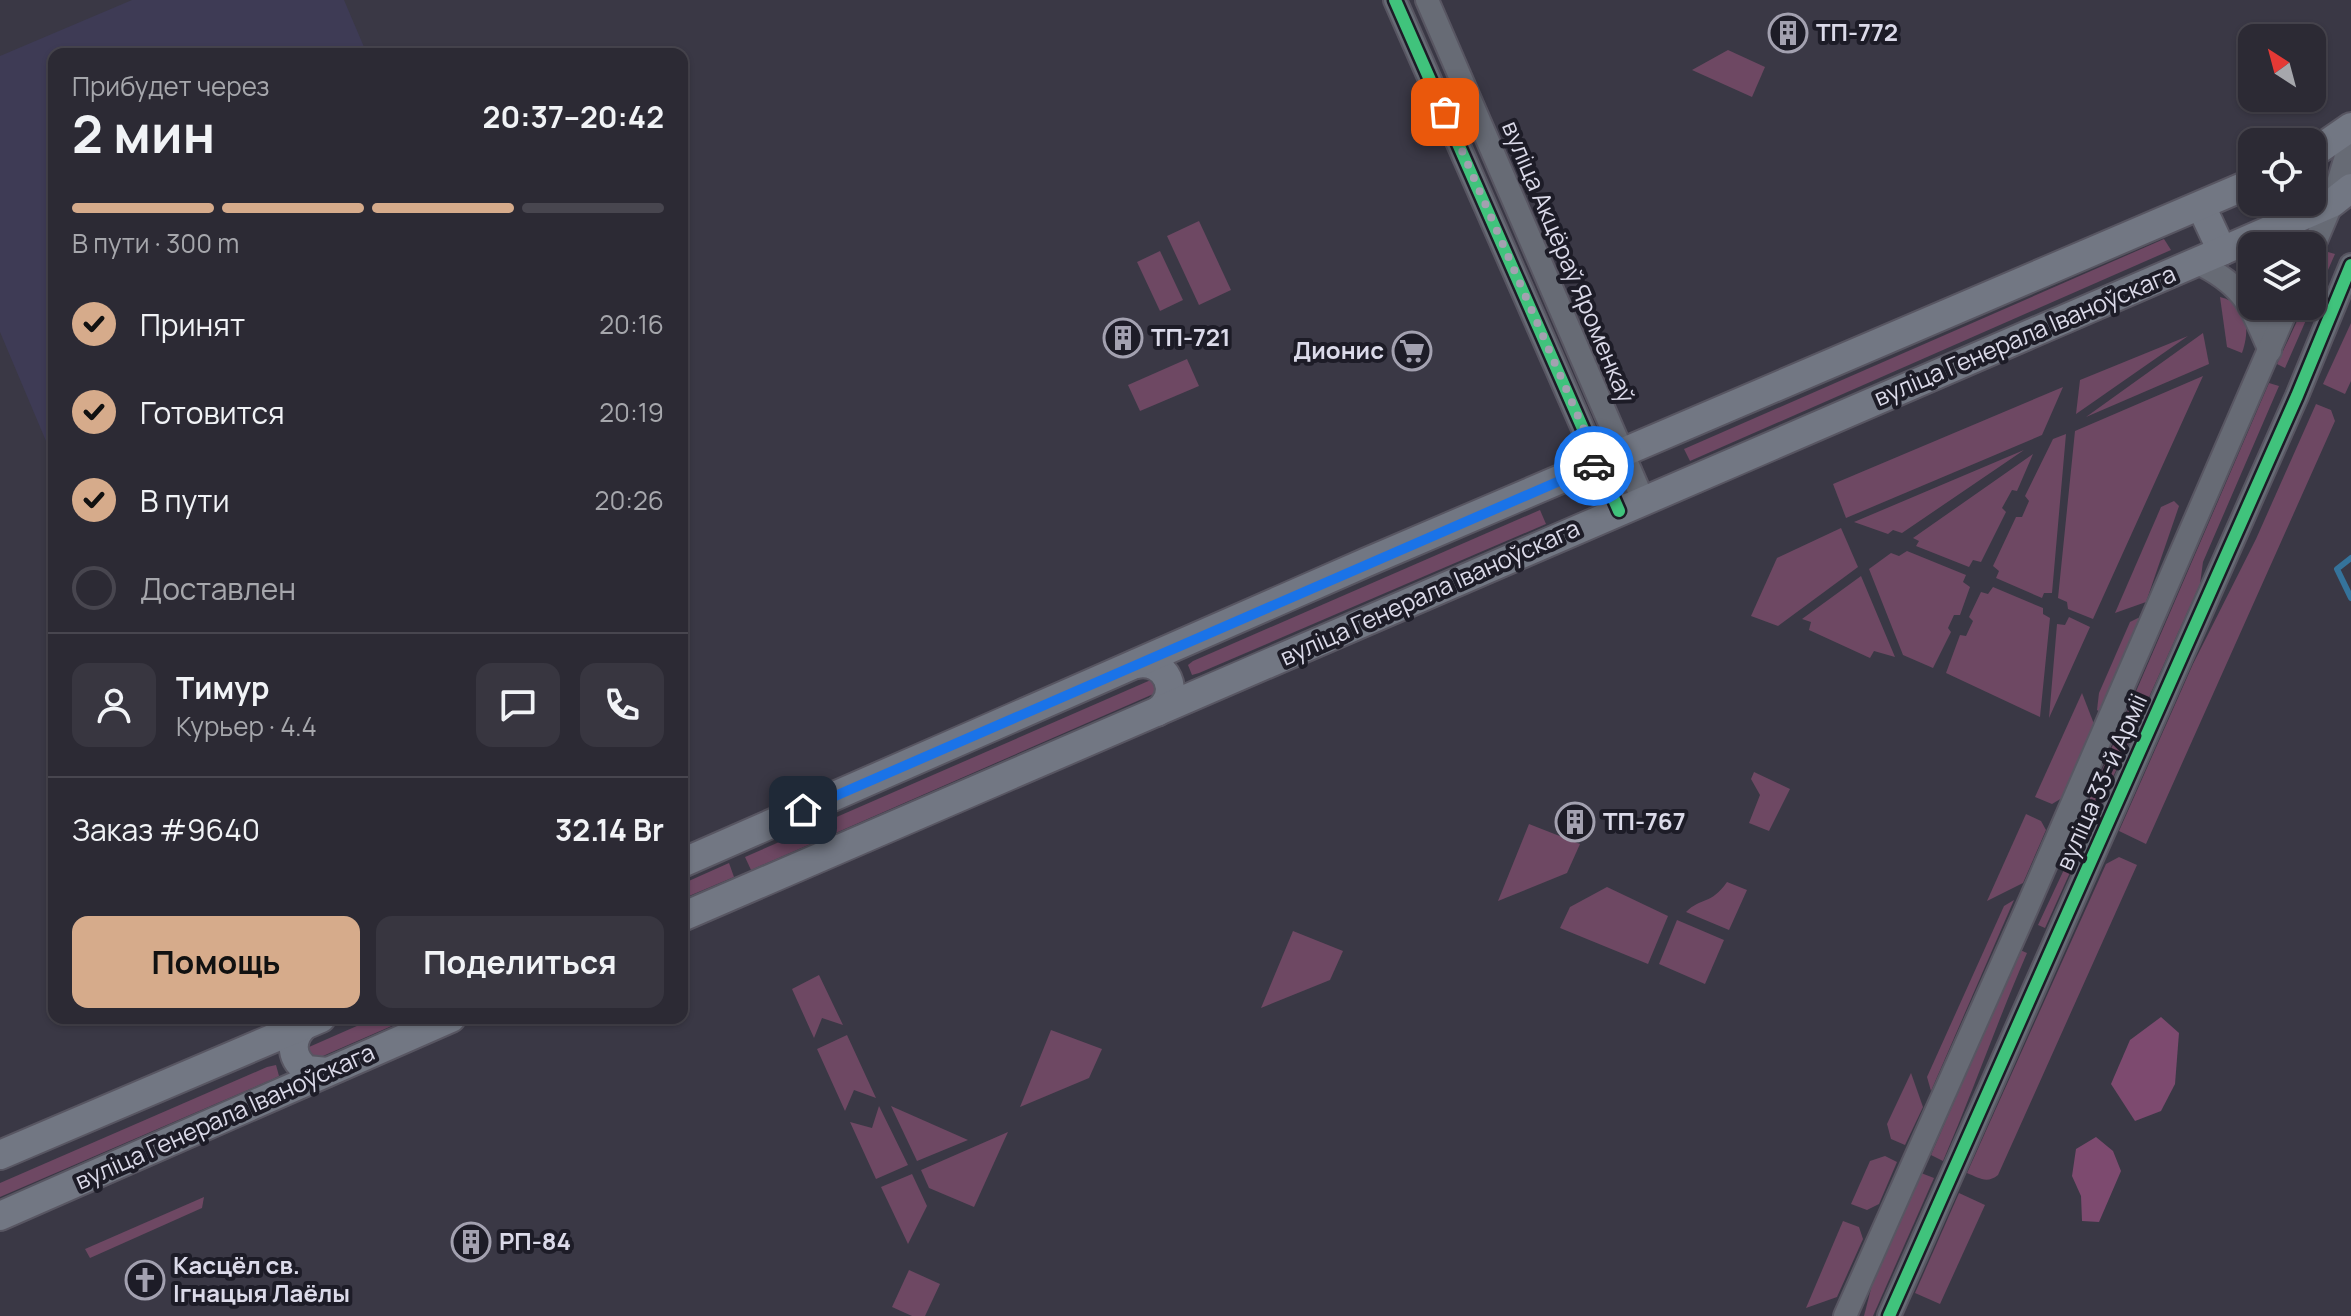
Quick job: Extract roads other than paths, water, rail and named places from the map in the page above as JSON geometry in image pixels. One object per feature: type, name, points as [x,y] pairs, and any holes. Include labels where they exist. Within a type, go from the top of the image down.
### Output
[{"type":"main road","points":[[2326,144],[2351,127]]},
{"type":"main road","name":"вуліца Генерала Іваноўскага","points":[[688,860],[1611,458],[2238,189]]},
{"type":"main road","name":"вуліца Генерала Іваноўскага","points":[[688,914],[2209,256],[2342,195]]},
{"type":"main road","points":[[2201,206],[2209,256]]},
{"type":"main road","points":[[1187,642],[1179,653],[1180,675],[1191,687],[1208,690]]},
{"type":"main road","points":[[1136,664],[1144,662],[1159,667],[1169,679],[1170,694],[1157,712]]},
{"type":"main road","points":[[0,1155],[307,1024]]},
{"type":"main road","points":[[311,1024],[294,1040],[294,1054],[307,1070],[327,1072]]},
{"type":"main road","name":"вуліца Генерала Іваноўскага","points":[[0,1216],[437,1024]]},
{"type":"main road","points":[[256,1045],[272,1046],[287,1064],[285,1084],[275,1094]]},
{"type":"street","name":"вуліца Акцёраў Яроменкаў","points":[[1395,0],[1457,140],[1611,458]]},
{"type":"street","name":"вуліца Акцёраў Яроменкаў","points":[[1427,0],[1483,130],[1631,505]]},
{"type":"street","points":[[1457,140],[1483,130]]},
{"type":"street","points":[[2322,232],[2342,195],[2351,140]]},
{"type":"street","points":[[2209,256],[2222,275],[2249,302],[2270,351]]},
{"type":"street","name":"вуліца 33-й Арміі","points":[[1889,1316],[2291,410],[2351,265]]},
{"type":"street","name":"вуліца 33-й Арміі","points":[[1845,1316],[2026,910],[2282,320]]},
{"type":"street","points":[[2026,910],[2026,924],[2036,934],[2049,935],[2060,927]]},
{"type":"street","points":[[2007,952],[2017,944],[2031,944],[2041,955],[2042,969]]},
{"type":"waterway","points":[[2351,558],[2337,569],[2351,598]]},
{"type":"place","name":"ТП-772","points":[[1788,33]]},
{"type":"place","name":"ТП-721","points":[[1123,338]]},
{"type":"place","name":"Дионис","points":[[1412,351]]},
{"type":"place","name":"ТП-767","points":[[1575,822]]},
{"type":"place","name":"РП-84","points":[[471,1242]]},
{"type":"place","name":"Касцёл св. Ігнацыя Лаёлы","points":[[145,1280]]}]
